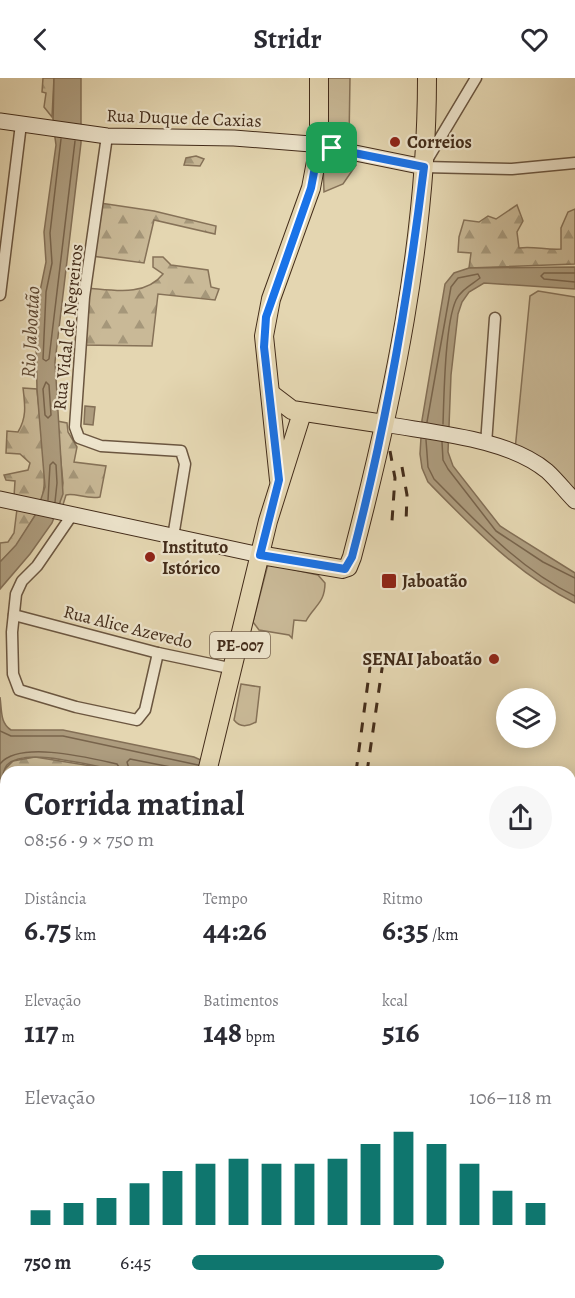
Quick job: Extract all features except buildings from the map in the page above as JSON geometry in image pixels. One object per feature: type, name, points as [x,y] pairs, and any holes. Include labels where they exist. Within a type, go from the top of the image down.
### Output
[{"type":"main road","points":[[279,480],[264,347],[266,317],[311,188],[319,146],[319,78]]},
{"type":"main road","points":[[302,413],[279,480],[260,555],[332,568],[348,567],[366,503],[384,424],[406,308],[424,165],[427,78]]},
{"type":"main road","points":[[271,394],[287,408],[302,413],[384,424]]},
{"type":"main road","name":"PE-007","points":[[209,766],[260,555]]},
{"type":"street","points":[[424,165],[476,78]]},
{"type":"street","name":"Rua Duque de Caxias","points":[[0,121],[107,136],[234,138],[319,146]]},
{"type":"street","points":[[0,295],[21,124]]},
{"type":"street","name":"Rua Vidal de Negreiros","points":[[107,136],[84,297],[75,427],[79,438],[93,444],[181,452],[185,464],[173,537]]},
{"type":"street","points":[[319,146],[424,165],[512,169],[575,163]]},
{"type":"street","points":[[486,444],[495,318]]},
{"type":"street","points":[[384,424],[486,444],[530,460],[547,472],[575,501]]},
{"type":"street","points":[[0,499],[260,555]]},
{"type":"street","points":[[67,514],[37,566],[22,582],[16,594],[13,674],[19,690],[76,707],[133,720],[141,718],[158,653]]},
{"type":"street","name":"Rua Alice Azevedo","points":[[14,615],[158,653],[234,669]]},
{"type":"green space","points":[[43,78],[54,78],[52,117],[44,107],[46,93],[42,92]]},
{"type":"green space","points":[[326,78],[350,78],[349,141],[336,143],[330,141],[326,136]]},
{"type":"green space","points":[[196,156],[204,159],[200,166],[184,165],[186,158]]},
{"type":"green space","points":[[333,156],[356,165],[343,184],[324,192],[323,162]]},
{"type":"green space","points":[[100,203],[154,211],[216,226],[215,234],[154,220],[144,263],[92,256]]},
{"type":"green space","points":[[517,205],[523,221],[517,232],[519,248],[561,249],[561,228],[568,212],[575,209],[575,264],[469,268],[471,253],[458,252],[464,220],[479,222],[488,216],[496,219]]},
{"type":"green space","points":[[153,257],[163,257],[171,265],[208,270],[211,287],[219,289],[215,300],[158,294],[152,346],[81,345],[87,288],[118,291],[147,286],[163,274],[153,267]]},
{"type":"green space","points":[[538,291],[575,297],[575,497],[515,450],[530,296]]},
{"type":"green space","points":[[23,388],[37,389],[45,476],[41,505],[14,497],[15,481],[6,480],[4,475],[28,470],[30,463],[20,454],[6,453],[7,431],[18,432],[23,421],[25,405]]},
{"type":"green space","points":[[57,421],[67,423],[68,432],[77,447],[74,462],[106,466],[100,497],[66,495],[62,508],[59,508],[63,483]]},
{"type":"green space","points":[[17,509],[36,514],[17,545],[0,562],[0,543],[8,542],[14,533]]},
{"type":"green space","points":[[268,564],[318,575],[325,583],[321,600],[306,621],[294,620],[292,638],[289,635],[259,630],[253,622]]},
{"type":"green space","points":[[241,684],[260,687],[256,722],[248,725],[239,724],[234,720]]},
{"type":"green space","points":[[35,757],[91,766],[8,766],[13,761]]},
{"type":"water","name":"Rio Jaboatão","points":[[54,78],[81,78],[81,143],[55,362],[63,494],[52,523],[30,554],[0,589],[0,562],[16,545],[36,514],[45,487],[37,389],[36,342],[40,291],[46,262],[44,232],[56,145],[53,123]]},
{"type":"water","points":[[575,267],[575,289],[484,283],[469,292],[462,302],[458,314],[451,375],[448,452],[453,466],[500,526],[575,573],[575,603],[534,578],[479,533],[428,482],[422,468],[420,454],[422,420],[445,284],[454,273],[469,268]]},
{"type":"water","points":[[85,406],[95,407],[93,425],[84,424]]},
{"type":"water","points":[[0,697],[3,720],[11,730],[63,730],[194,757],[214,766],[95,766],[67,760],[31,757],[17,759],[6,766],[0,766]]},
{"type":"railway","points":[[390,451],[395,478],[392,521]]},
{"type":"railway","points":[[402,467],[407,495],[406,523]]},
{"type":"railway","points":[[357,766],[372,652]]},
{"type":"railway","points":[[368,766],[384,655]]},
{"type":"place","name":"Correios","points":[[395,142]]},
{"type":"place","name":"Instituto Istórico","points":[[150,557]]},
{"type":"place","name":"Jaboatão","points":[[389,581]]},
{"type":"place","name":"SENAI Jaboatão","points":[[494,659]]},
{"type":"route","points":[[319,146],[332,148],[424,167],[405,316],[384,424],[351,562],[345,569],[260,555],[279,480],[264,347],[266,317],[280,272],[304,211],[319,146]]}]
